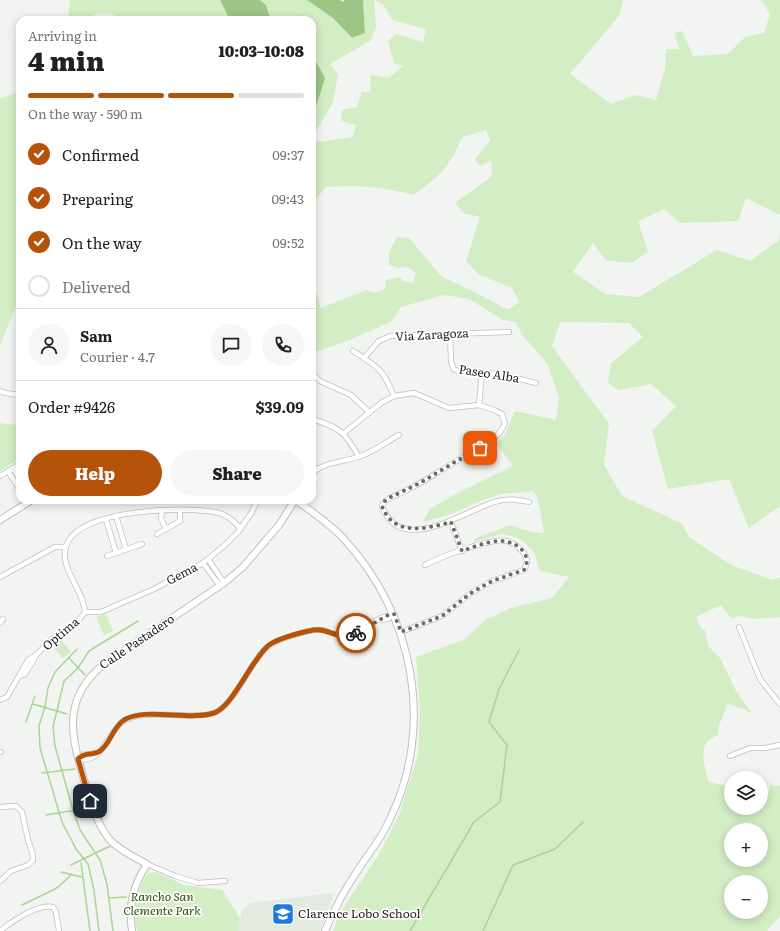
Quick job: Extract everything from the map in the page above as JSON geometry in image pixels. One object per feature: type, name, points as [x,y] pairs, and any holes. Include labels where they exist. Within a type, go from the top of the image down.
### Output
[{"type":"street","name":"Via Zaragoza","points":[[364,358],[379,341],[390,336],[509,332]]},
{"type":"street","name":"Paseo Alba","points":[[450,333],[451,362],[454,369],[458,371],[500,374],[536,383]]},
{"type":"street","points":[[353,351],[379,368],[389,384],[394,396]]},
{"type":"street","points":[[479,405],[482,372]]},
{"type":"street","points":[[316,377],[320,381],[352,396],[369,412]]},
{"type":"street","points":[[0,391],[16,395]]},
{"type":"street","points":[[344,434],[369,412],[394,396],[414,393],[449,408],[479,405],[494,410],[502,414],[505,423],[503,428],[480,448],[414,487],[385,501],[382,506],[385,514],[394,524],[406,528],[433,527],[451,522],[498,501],[510,499],[529,502]]},
{"type":"street","points":[[316,420],[328,424],[344,434],[352,443],[359,457]]},
{"type":"street","points":[[317,469],[335,462],[359,457],[399,436]]},
{"type":"street","points":[[0,476],[16,466]]},
{"type":"street","points":[[10,469],[16,476]]},
{"type":"street","points":[[10,469],[16,482]]},
{"type":"street","points":[[0,520],[24,504]]},
{"type":"street","name":"Gema","points":[[84,612],[101,612],[154,589],[204,563],[224,546],[241,528],[256,504]]},
{"type":"street","name":"Calle Pastadero","points":[[224,881],[198,883],[175,876],[147,864],[118,847],[102,830],[94,815],[73,741],[72,714],[76,699],[94,672],[222,584],[243,567],[258,551],[292,504]]},
{"type":"street","points":[[300,504],[342,537],[365,564],[379,585],[394,614],[401,632],[410,664],[414,702],[412,743],[403,789],[389,822],[344,891],[325,931]]},
{"type":"street","points":[[84,612],[81,597],[68,567],[66,547],[77,531],[116,516],[162,510],[220,513],[228,517],[241,528]]},
{"type":"street","points":[[162,510],[161,519],[166,529]]},
{"type":"street","points":[[157,534],[180,520],[180,510]]},
{"type":"street","points":[[116,516],[126,549]]},
{"type":"street","points":[[106,519],[116,552]]},
{"type":"street","points":[[451,522],[462,551]]},
{"type":"street","points":[[401,632],[442,616],[471,593],[492,581],[524,570],[528,563],[526,554],[516,545],[506,540],[496,541],[438,558],[425,565]]},
{"type":"street","points":[[107,556],[142,544]]},
{"type":"street","points":[[0,576],[55,547],[66,547]]},
{"type":"street","points":[[208,559],[222,584]]},
{"type":"street","points":[[204,563],[222,584]]},
{"type":"street","name":"Optima","points":[[0,700],[7,697],[28,660],[36,655],[54,637],[75,625],[84,612]]},
{"type":"street","points":[[78,759],[82,755],[98,753],[107,743],[118,724],[131,718],[205,714],[220,710],[264,650],[271,644],[318,630],[335,635],[349,636],[387,615],[394,614]]},
{"type":"street","points":[[739,627],[760,679],[780,704]]},
{"type":"street","points":[[730,756],[750,748],[765,748],[780,745]]},
{"type":"street","points":[[0,807],[19,807],[22,812],[33,855],[33,860],[28,865],[11,871],[0,880]]},
{"type":"street","points":[[132,931],[130,916],[131,896],[139,876],[147,864]]},
{"type":"street","points":[[0,931],[30,912],[48,906],[53,907],[56,912],[59,931]]},
{"type":"shaded area","name":"Clarence Lobo School","points":[[331,893],[333,896],[320,931],[238,931],[242,910],[250,903]]},
{"type":"green space","points":[[70,0],[220,0],[228,16],[114,16],[108,14],[96,14],[90,16],[68,16]]},
{"type":"green space","points":[[220,0],[260,0],[266,5],[270,16],[228,16]]},
{"type":"green space","points":[[260,0],[307,0],[333,18],[352,38],[365,33],[363,0],[374,0],[376,28],[370,41],[330,64],[338,75],[333,102],[316,131],[316,16],[270,16],[266,5]]},
{"type":"green space","points":[[307,0],[340,0],[343,2],[344,0],[363,0],[365,33],[352,38],[333,18]]},
{"type":"green space","points":[[374,0],[623,0],[619,16],[570,74],[611,104],[635,95],[656,100],[665,69],[666,49],[679,49],[674,33],[682,31],[693,56],[728,54],[745,37],[764,33],[770,14],[761,0],[780,0],[780,215],[746,198],[738,221],[680,223],[664,209],[638,221],[648,252],[631,263],[606,260],[593,243],[573,272],[605,294],[639,297],[717,250],[750,261],[779,240],[780,233],[780,506],[749,528],[729,479],[668,489],[652,431],[676,406],[651,384],[619,390],[608,383],[611,363],[643,337],[629,323],[560,322],[552,346],[609,424],[604,465],[622,496],[681,523],[689,537],[731,565],[772,580],[780,577],[780,617],[753,619],[742,616],[731,618],[721,605],[696,617],[702,630],[705,629],[708,646],[720,658],[736,691],[752,713],[728,703],[718,728],[718,734],[708,741],[704,748],[704,763],[709,782],[724,785],[724,815],[768,815],[768,794],[770,785],[780,786],[780,916],[767,931],[333,931],[339,914],[378,856],[400,813],[418,755],[420,711],[416,657],[464,640],[485,620],[511,608],[552,598],[569,577],[540,571],[534,552],[523,541],[512,536],[501,534],[473,542],[476,538],[510,525],[532,532],[544,533],[538,499],[533,491],[501,494],[449,515],[423,522],[430,509],[457,493],[513,466],[496,443],[505,435],[515,411],[556,420],[559,398],[547,363],[522,335],[516,322],[503,320],[469,299],[444,295],[401,307],[392,321],[350,340],[316,352],[316,292],[321,308],[367,290],[374,293],[386,288],[385,280],[401,277],[403,281],[413,283],[416,273],[408,267],[399,268],[389,265],[389,252],[397,237],[409,238],[442,277],[473,291],[508,310],[519,302],[512,288],[478,274],[466,261],[480,217],[464,213],[455,203],[492,176],[491,161],[480,166],[475,159],[490,140],[486,130],[462,137],[453,156],[443,170],[430,183],[413,195],[392,190],[349,186],[326,187],[316,199],[316,142],[353,137],[356,125],[341,121],[342,110],[357,107],[362,92],[370,92],[371,75],[389,78],[403,66],[394,63],[388,41],[396,34],[423,42],[426,29],[392,20],[383,4]]},
{"type":"green space","points":[[316,62],[325,78],[316,106]]},
{"type":"green space","points":[[16,93],[16,306],[0,345],[0,99]]},
{"type":"green space","points":[[0,423],[16,425],[16,461],[0,471]]},
{"type":"green space","points":[[106,614],[113,631],[104,635],[96,617]]},
{"type":"green space","points":[[60,639],[71,652],[63,658],[52,646]]},
{"type":"green space","name":"Rancho San Clemente Park","points":[[156,872],[184,885],[222,890],[240,918],[238,931],[137,931],[135,916],[136,902],[140,888],[147,874]]},
{"type":"waterway","points":[[113,931],[107,884],[100,860],[80,830],[55,746],[53,727],[64,681],[78,668],[89,651],[138,621]]},
{"type":"waterway","points":[[77,649],[55,672],[48,688],[45,707],[39,726],[40,748],[62,822],[76,849],[88,864],[94,890],[99,931]]},
{"type":"waterway","points":[[410,931],[474,822],[500,802],[507,745],[489,722],[499,689],[519,650]]},
{"type":"waterway","points":[[69,658],[85,675]]},
{"type":"waterway","points":[[26,722],[35,696]]},
{"type":"waterway","points":[[33,704],[67,714]]},
{"type":"waterway","points":[[42,773],[75,769]]},
{"type":"waterway","points":[[46,815],[88,808]]},
{"type":"waterway","points":[[483,931],[513,865],[555,849],[583,822]]},
{"type":"waterway","points":[[71,865],[110,847]]},
{"type":"waterway","points":[[81,863],[90,931]]},
{"type":"waterway","points":[[61,872],[82,877]]},
{"type":"waterway","points":[[22,905],[57,888],[71,875]]},
{"type":"waterway","points":[[109,898],[126,897]]},
{"type":"way so far","points":[[356,633],[390,614],[394,614],[401,632],[442,616],[457,606],[471,593],[492,581],[524,570],[528,563],[526,554],[516,545],[506,540],[496,541],[462,551],[451,522],[433,527],[417,529],[406,528],[394,524],[385,514],[382,506],[385,501],[391,497],[432,477],[480,448]]},
{"type":"place","name":"Clarence Lobo School","points":[[283,914]]},
{"type":"route","points":[[90,801],[78,759],[82,755],[98,753],[102,750],[118,724],[138,716],[195,715],[215,713],[224,706],[264,650],[271,644],[285,638],[318,630],[342,636],[349,636],[356,633]]}]
